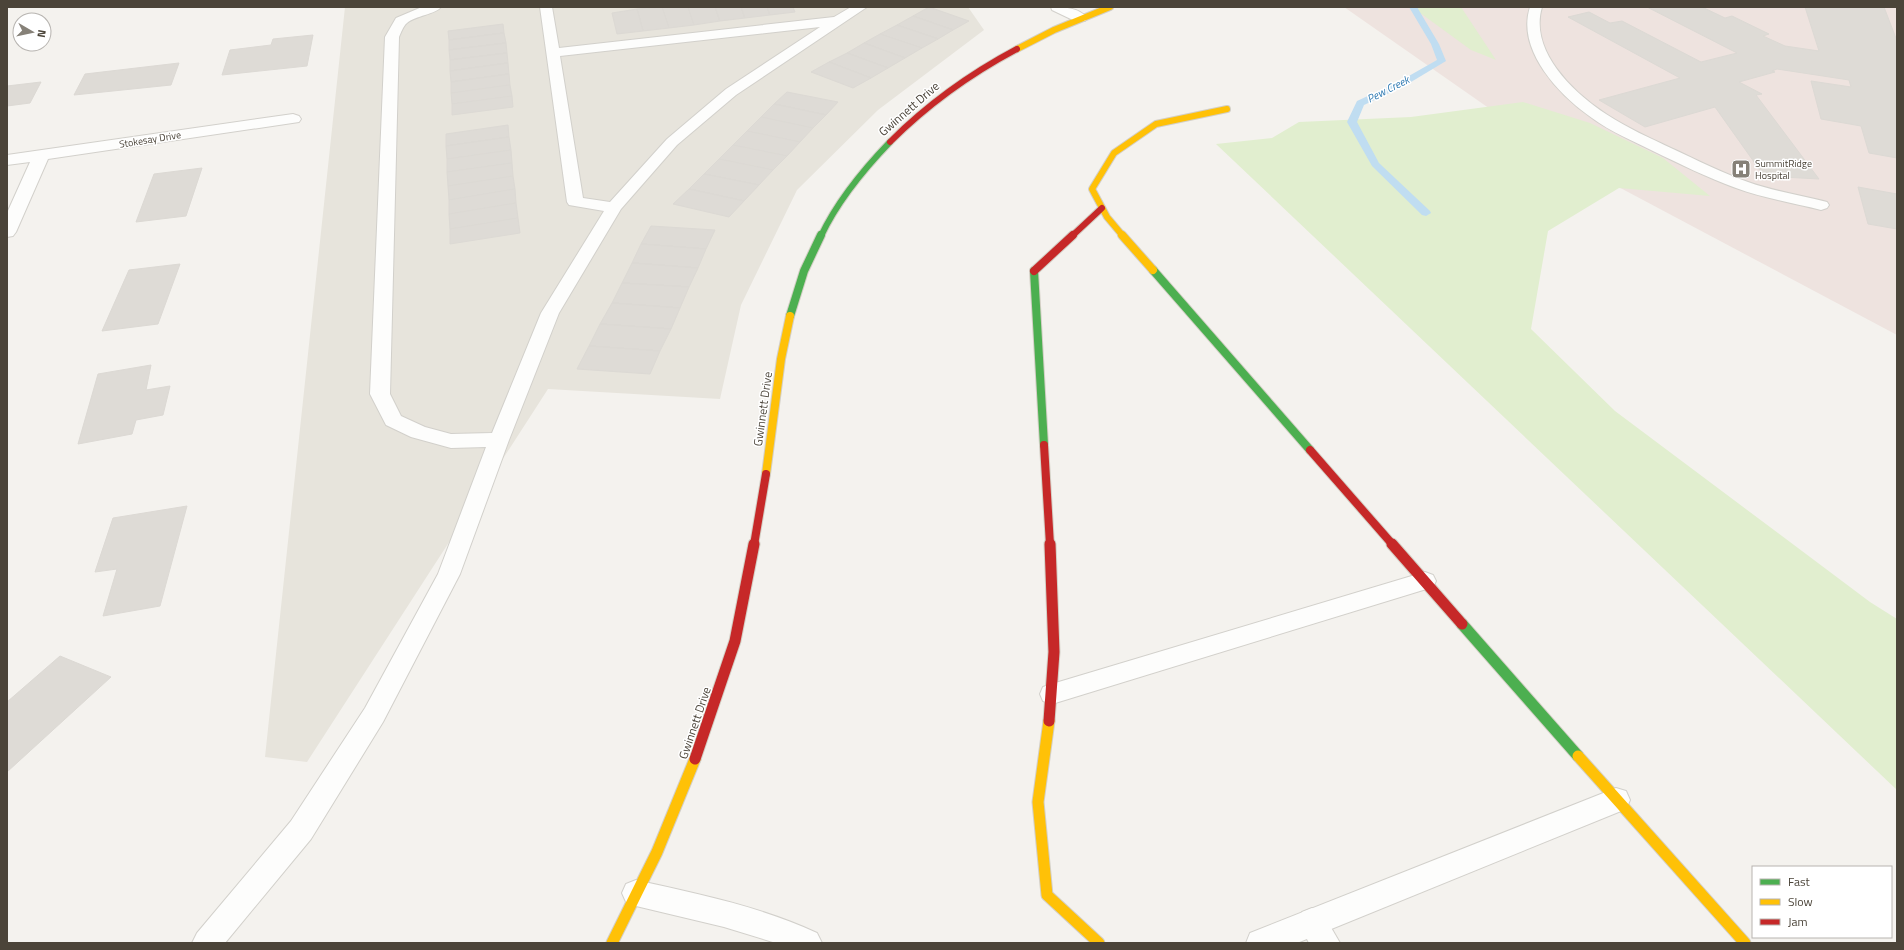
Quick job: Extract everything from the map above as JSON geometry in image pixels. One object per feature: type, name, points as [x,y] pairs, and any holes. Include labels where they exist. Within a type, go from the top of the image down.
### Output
[{"type":"street","name":"Gwinnett Drive","points":[[612,943],[672,818],[704,737],[734,643],[755,546],[786,330],[799,286],[815,245],[840,202],[863,171],[893,136],[939,97],[988,63],[1056,27],[1110,7]]},
{"type":"street","points":[[1227,109],[1156,124],[1114,153],[1092,189],[1107,217],[1616,800],[1745,943]]},
{"type":"street","name":"Stokesay Drive","points":[[7,160],[293,119]]},
{"type":"street","points":[[7,232],[41,156]]},
{"type":"street","points":[[1099,943],[1047,895],[1038,802],[1052,694],[1054,632],[1034,271],[1102,208]]},
{"type":"street","points":[[1261,943],[1319,933],[1616,800]]},
{"type":"lane","points":[[435,7],[416,13],[401,22],[392,37],[380,394],[393,420],[418,432],[451,441],[499,440]]},
{"type":"lane","points":[[546,7],[575,202],[614,207]]},
{"type":"lane","points":[[207,943],[301,830],[374,715],[449,574],[499,440],[550,313],[614,207],[672,142],[731,92],[838,20],[861,7]]},
{"type":"lane","points":[[1057,7],[1080,18]]},
{"type":"lane","points":[[1536,7],[1532,18],[1532,30],[1542,57],[1559,79],[1583,104],[1601,117],[1626,132],[1685,161],[1742,184],[1775,195],[1821,204]]},
{"type":"lane","points":[[553,53],[838,20]]},
{"type":"lane","points":[[1052,694],[1425,581]]},
{"type":"lane","points":[[636,893],[749,921],[791,935],[807,943]]},
{"type":"shaded area","points":[[345,7],[968,7],[984,30],[878,110],[797,190],[741,305],[720,399],[548,389],[307,762],[265,757]]},
{"type":"shaded area","name":"SummitRidge Hospital","points":[[1344,7],[1897,7],[1897,335],[1549,150]]},
{"type":"green space","points":[[1412,7],[1461,7],[1496,60],[1471,50]]},
{"type":"green space","points":[[1523,102],[1590,123],[1663,158],[1710,196],[1619,188],[1548,231],[1531,329],[1615,411],[1870,602],[1897,619],[1897,790],[1216,144],[1272,138],[1299,122],[1411,117]]},
{"type":"building","points":[[662,7],[688,7],[694,25],[669,28]]},
{"type":"building","points":[[662,7],[669,28],[643,31],[637,9]]},
{"type":"building","points":[[688,7],[715,7],[720,21],[694,25]]},
{"type":"building","points":[[715,7],[741,7],[745,18],[720,21]]},
{"type":"building","points":[[741,7],[767,7],[770,15],[745,18]]},
{"type":"building","points":[[767,7],[793,7],[795,12],[770,15]]},
{"type":"building","points":[[929,7],[969,21],[953,30],[913,16]]},
{"type":"building","points":[[1647,7],[1702,7],[1725,18],[1732,16],[1769,34],[1763,36],[1785,46],[1819,51],[1805,7],[1884,7],[1897,41],[1897,158],[1869,153],[1861,126],[1821,119],[1811,81],[1851,87],[1849,80],[1777,69],[1772,71],[1775,72],[1739,82],[1762,94],[1756,95],[1819,179],[1764,176],[1715,107],[1645,127],[1599,100],[1680,78],[1568,17],[1589,12],[1610,23],[1622,21],[1701,62],[1737,53]]},
{"type":"building","points":[[637,9],[643,31],[617,34],[612,13]]},
{"type":"building","points":[[913,16],[953,30],[938,39],[897,25]]},
{"type":"building","points":[[503,24],[504,33],[449,40],[448,31]]},
{"type":"building","points":[[897,25],[938,39],[922,48],[880,34]]},
{"type":"building","points":[[504,33],[506,43],[449,50],[449,40]]},
{"type":"building","points":[[880,34],[922,48],[905,58],[864,43]]},
{"type":"building","points":[[313,35],[307,66],[222,75],[230,50],[271,45],[273,39]]},
{"type":"building","points":[[506,43],[507,53],[450,60],[449,50]]},
{"type":"building","points":[[864,43],[905,58],[888,68],[847,53]]},
{"type":"building","points":[[507,53],[508,63],[450,71],[450,60]]},
{"type":"building","points":[[847,53],[888,68],[871,78],[829,62]]},
{"type":"building","points":[[829,62],[871,78],[853,88],[811,72]]},
{"type":"building","points":[[179,63],[171,85],[74,95],[85,74]]},
{"type":"building","points":[[508,63],[509,74],[451,82],[450,71]]},
{"type":"building","points":[[509,74],[510,85],[451,93],[451,82]]},
{"type":"building","points":[[41,82],[30,103],[7,106],[7,86]]},
{"type":"building","points":[[510,85],[512,96],[452,104],[451,93]]},
{"type":"building","points":[[787,92],[838,102],[826,115],[774,104]]},
{"type":"building","points":[[512,96],[513,107],[452,115],[452,104]]},
{"type":"building","points":[[774,104],[826,115],[813,128],[761,117]]},
{"type":"building","points":[[761,117],[813,128],[800,142],[747,131]]},
{"type":"building","points":[[508,125],[509,137],[446,146],[446,134]]},
{"type":"building","points":[[747,131],[800,142],[787,156],[733,145]]},
{"type":"building","points":[[509,137],[511,150],[447,159],[446,146]]},
{"type":"building","points":[[733,145],[787,156],[773,170],[719,159]]},
{"type":"building","points":[[511,150],[512,163],[447,172],[447,159]]},
{"type":"building","points":[[719,159],[773,170],[759,185],[704,174]]},
{"type":"building","points":[[512,163],[513,176],[448,186],[447,172]]},
{"type":"building","points":[[202,168],[186,216],[136,222],[154,174]]},
{"type":"building","points":[[704,174],[759,185],[744,201],[689,189]]},
{"type":"building","points":[[513,176],[515,189],[449,200],[448,186]]},
{"type":"building","points":[[1858,187],[1897,194],[1897,229],[1868,224]]},
{"type":"building","points":[[515,189],[516,203],[449,214],[449,200]]},
{"type":"building","points":[[689,189],[744,201],[729,217],[673,204]]},
{"type":"building","points":[[516,203],[518,218],[450,229],[449,214]]},
{"type":"building","points":[[518,218],[520,233],[450,244],[450,229]]},
{"type":"building","points":[[651,226],[715,230],[706,249],[641,244]]},
{"type":"building","points":[[641,244],[706,249],[698,268],[632,263]]},
{"type":"building","points":[[632,263],[698,268],[689,287],[622,283]]},
{"type":"building","points":[[180,264],[158,324],[102,331],[129,270]]},
{"type":"building","points":[[622,283],[689,287],[680,308],[612,303]]},
{"type":"building","points":[[612,303],[680,308],[671,329],[600,324]]},
{"type":"building","points":[[600,324],[671,329],[660,351],[589,346]]},
{"type":"building","points":[[589,346],[660,351],[650,374],[577,369]]},
{"type":"building","points":[[151,365],[146,390],[170,386],[163,415],[136,420],[132,434],[78,444],[98,374]]},
{"type":"building","points":[[187,506],[160,606],[103,616],[117,569],[95,572],[113,518]]},
{"type":"building","points":[[60,656],[111,677],[7,772],[7,702]]},
{"type":"waterway","name":"Pew Creek","points":[[1413,7],[1435,44],[1442,61],[1403,83],[1360,103],[1352,122],[1375,164],[1426,213]]},
{"type":"traffic: fast","points":[[790,316],[804,271],[830,217],[864,169],[890,142]]},
{"type":"traffic: fast","points":[[1153,270],[1310,450]]},
{"type":"traffic: fast","points":[[1034,271],[1044,445]]},
{"type":"traffic: fast","points":[[1462,624],[1578,756]]},
{"type":"traffic: slow","points":[[1017,49],[1054,30],[1110,7]]},
{"type":"traffic: slow","points":[[1153,270],[1107,217],[1092,189],[1114,153],[1156,124],[1227,109]]},
{"type":"traffic: slow","points":[[766,474],[781,359],[790,316]]},
{"type":"traffic: slow","points":[[1049,721],[1038,802],[1047,895],[1099,943]]},
{"type":"traffic: slow","points":[[1578,756],[1745,943]]},
{"type":"traffic: slow","points":[[612,943],[657,852],[695,759]]},
{"type":"traffic: jam","points":[[890,142],[904,128],[950,90],[983,68],[1017,49]]},
{"type":"traffic: jam","points":[[1034,271],[1102,208]]},
{"type":"traffic: jam","points":[[1044,445],[1054,618],[1054,652],[1049,721]]},
{"type":"traffic: jam","points":[[1310,450],[1462,624]]},
{"type":"traffic: jam","points":[[695,759],[735,641],[750,569],[766,474]]},
{"type":"place","name":"SummitRidge Hospital","points":[[1741,169]]}]
